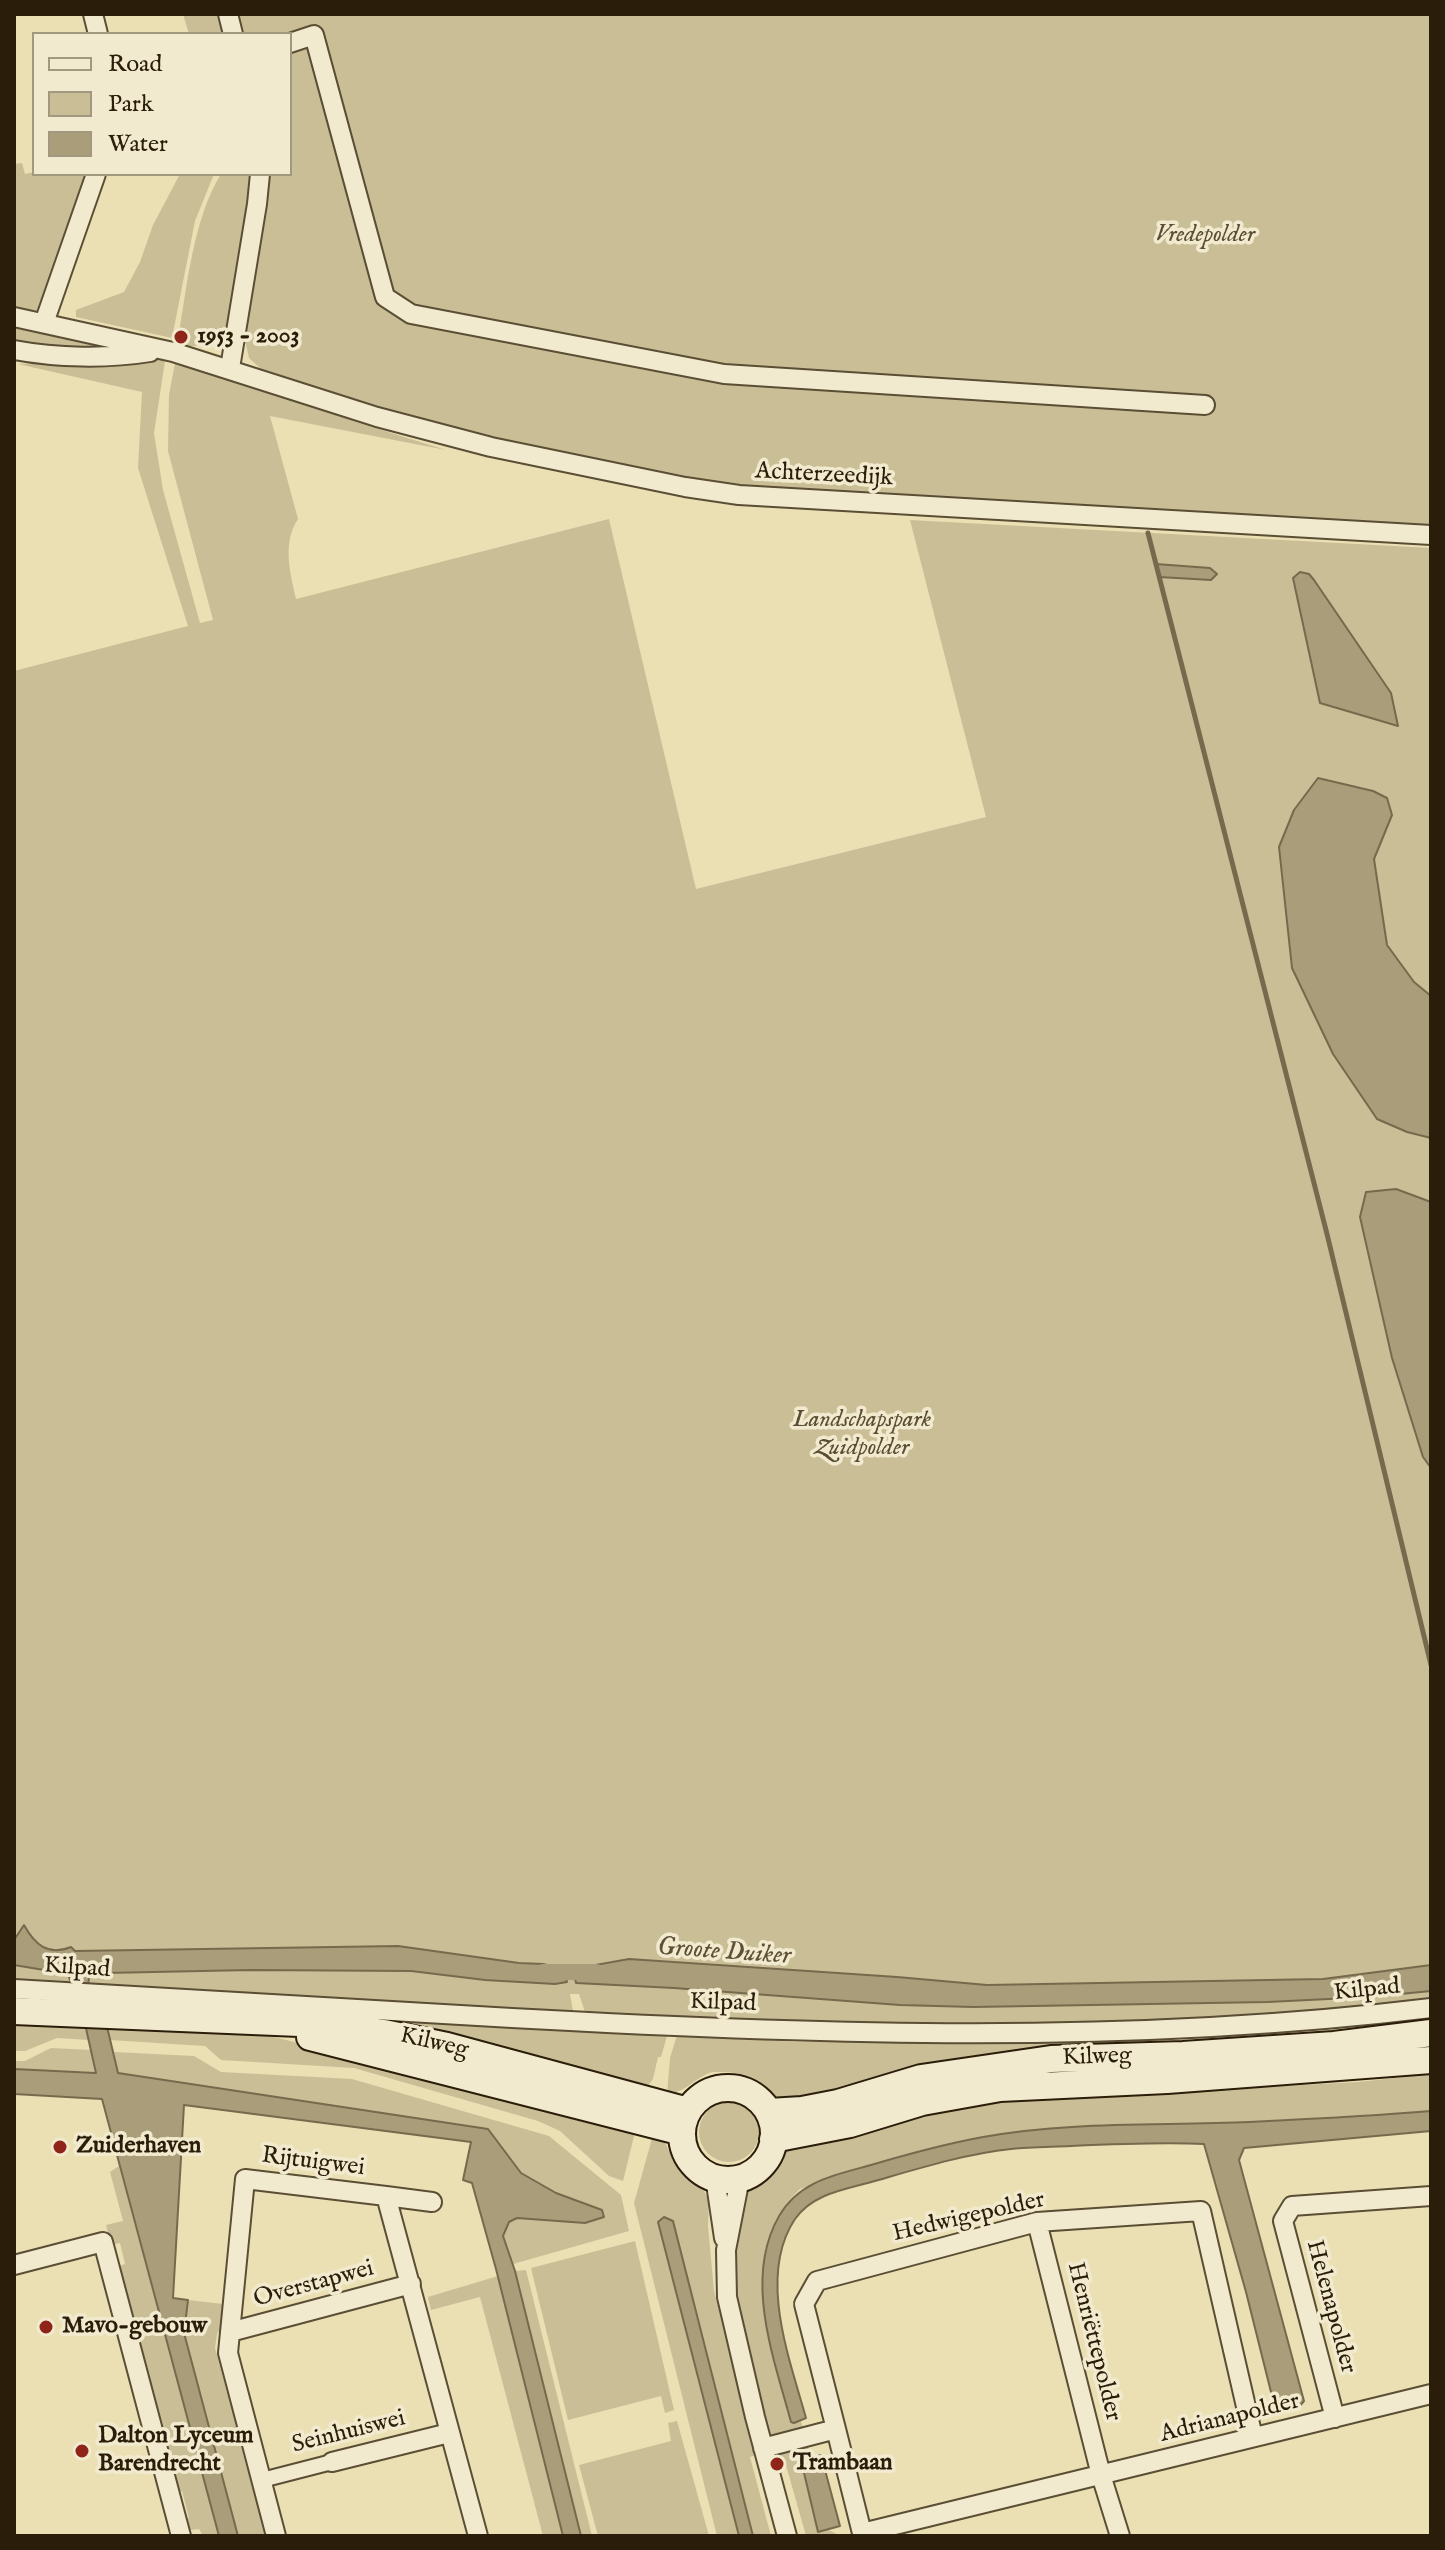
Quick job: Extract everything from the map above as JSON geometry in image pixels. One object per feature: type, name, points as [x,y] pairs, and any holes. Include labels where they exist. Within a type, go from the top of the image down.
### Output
[{"type":"main road","name":"Kilweg","points":[[14,2011],[66,2003],[283,2031],[685,2122]]},
{"type":"main road","name":"Kilweg","points":[[769,2112],[838,2103],[921,2078],[1051,2059],[1334,2045],[1431,2033]]},
{"type":"main road","name":"Kilweg","points":[[773,2139],[850,2124],[922,2102],[1000,2088],[1167,2080],[1431,2060]]},
{"type":"main road","points":[[719,2089],[748,2092],[769,2112],[773,2139],[765,2161],[754,2171],[727,2177],[701,2171],[684,2147],[685,2122],[701,2097],[719,2089]]},
{"type":"street","points":[[292,42],[314,35],[385,297],[411,314],[724,374],[1205,405]]},
{"type":"street","points":[[44,323],[95,176]]},
{"type":"street","points":[[230,368],[260,176]]},
{"type":"street","name":"Achterzeedijk","points":[[14,317],[230,368],[377,417],[491,447],[685,487],[739,495],[1431,535]]},
{"type":"street","name":"Achterzeedijk","points":[[14,350],[37,354],[128,356],[162,350]]},
{"type":"street","name":"Kilpad","points":[[14,1989],[66,2003]]},
{"type":"street","name":"Kilpad","points":[[105,2006],[673,2027],[948,2033],[1073,2033],[1262,2025],[1431,2008]]},
{"type":"street","points":[[727,2177],[727,2297],[787,2536]]},
{"type":"street","name":"Rijtuigwei","points":[[230,2332],[245,2179],[432,2202]]},
{"type":"street","name":"Rijtuigwei","points":[[386,2196],[411,2284]]},
{"type":"street","name":"Helenapolder","points":[[1335,2418],[1283,2221],[1292,2206],[1431,2196]]},
{"type":"street","name":"Hedwigepolder","points":[[1101,2475],[919,2528],[862,2533],[804,2304],[817,2281],[1037,2222],[1201,2211],[1253,2437]]},
{"type":"street","name":"Henriëttepolder","points":[[1037,2222],[1101,2475]]},
{"type":"street","points":[[14,2265],[103,2242],[181,2536]]},
{"type":"street","points":[[411,2284],[478,2536]]},
{"type":"street","name":"Overstapwei","points":[[230,2332],[411,2284]]},
{"type":"street","points":[[230,2332],[228,2353],[276,2536]]},
{"type":"street","name":"Adrianapolder","points":[[1101,2475],[1431,2394]]},
{"type":"street","points":[[763,2448],[836,2429]]},
{"type":"street","name":"Seinhuiswei","points":[[262,2480],[449,2433]]},
{"type":"street","points":[[1101,2475],[1120,2536]]},
{"type":"green space","points":[[183,14],[222,14],[226,32],[188,32]]},
{"type":"green space","name":"Vredepolder","points":[[236,14],[1431,14],[1431,528],[776,489],[664,477],[502,443],[433,425],[261,369],[249,358],[245,340],[270,176],[292,176],[292,32],[241,32]]},
{"type":"green space","points":[[22,163],[25,174],[32,172],[32,176],[87,176],[49,300],[32,314],[14,311],[14,164]]},
{"type":"green space","points":[[179,176],[213,176],[195,221],[172,338],[76,317],[76,310],[124,292],[140,262],[153,225]]},
{"type":"green space","points":[[220,176],[252,176],[246,229],[226,326],[216,338],[205,344],[177,344],[197,234]]},
{"type":"green space","points":[[14,328],[127,351],[14,343]]},
{"type":"green space","name":"Landschapspark Zuidpolder","points":[[159,357],[165,361],[154,433],[163,490],[200,623],[213,620],[168,451],[169,395],[175,363],[216,372],[446,450],[270,416],[298,519],[289,548],[296,599],[609,519],[696,889],[986,817],[910,520],[1431,548],[1431,1965],[1231,2002],[1369,1997],[1431,1991],[1431,2002],[1276,2019],[921,2027],[586,2015],[579,1994],[570,1994],[573,2011],[569,2015],[89,1986],[90,1974],[120,1973],[29,1967],[67,1973],[72,1985],[14,1982],[14,671],[188,626],[138,468],[142,392],[18,364]]},
{"type":"green space","points":[[14,1997],[665,2033],[667,2036],[653,2079],[647,2087],[452,2042],[14,2003]]},
{"type":"green space","points":[[14,2021],[85,2024],[89,2040],[57,2038],[25,2051],[14,2051]]},
{"type":"green space","points":[[106,2026],[270,2036],[463,2084],[635,2132],[623,2181],[609,2176],[560,2131],[538,2121],[354,2068],[221,2060],[205,2046],[110,2040]]},
{"type":"green space","points":[[677,2035],[794,2042],[1140,2040],[1138,2045],[781,2102],[756,2079],[733,2073],[709,2073],[667,2094],[670,2058]]},
{"type":"green space","points":[[51,2048],[92,2050],[96,2072],[14,2069],[14,2061],[25,2061]]},
{"type":"green space","points":[[114,2052],[194,2056],[221,2072],[352,2079],[549,2136],[621,2195],[629,2231],[513,2264],[503,2236],[509,2222],[517,2218],[584,2223],[604,2217],[602,2210],[556,2193],[521,2173],[488,2129],[118,2073]]},
{"type":"green space","points":[[1431,2074],[1431,2111],[1027,2131],[983,2137],[903,2155],[800,2189],[779,2213],[767,2241],[763,2271],[769,2334],[794,2423],[801,2421],[811,2458],[801,2460],[819,2532],[829,2530],[840,2536],[806,2536],[784,2458],[775,2460],[733,2295],[737,2228],[744,2194],[793,2146],[959,2103],[1358,2082]]},
{"type":"green space","points":[[729,2102],[750,2111],[759,2132],[750,2153],[729,2162],[708,2153],[699,2132],[708,2111]]},
{"type":"green space","points":[[653,2135],[664,2140],[685,2176],[702,2187],[709,2200],[708,2226],[714,2291],[758,2454],[750,2457],[771,2536],[753,2536],[673,2222],[664,2217],[658,2223],[739,2536],[717,2536],[634,2203]]},
{"type":"green space","points":[[119,2166],[219,2536],[203,2536],[199,2529],[190,2530],[183,2519],[189,2518],[182,2491],[176,2492],[117,2267],[125,2264],[120,2243],[111,2245],[106,2225],[123,2221],[110,2172]]},
{"type":"green space","points":[[635,2241],[674,2410],[665,2413],[661,2396],[568,2420],[531,2268]]},
{"type":"green space","points":[[526,2270],[592,2536],[581,2536],[515,2271]]},
{"type":"green space","points":[[498,2276],[563,2536],[543,2536],[480,2297],[431,2310],[428,2297]]},
{"type":"green space","points":[[188,2300],[223,2304],[224,2321],[217,2334],[215,2348],[230,2403],[235,2402],[241,2428],[237,2430],[247,2469],[252,2468],[268,2529],[264,2530],[265,2536],[238,2536],[184,2333]]},
{"type":"green space","points":[[677,2421],[709,2536],[598,2536],[579,2465],[671,2441],[668,2423]]},
{"type":"water","points":[[1156,564],[1210,568],[1217,574],[1211,580],[1159,577]]},
{"type":"water","points":[[1300,572],[1309,574],[1314,580],[1391,693],[1398,726],[1320,703],[1293,578]]},
{"type":"water","points":[[1318,778],[1373,791],[1387,798],[1392,815],[1374,859],[1387,945],[1414,982],[1431,996],[1431,1138],[1377,1119],[1333,1054],[1292,968],[1279,847],[1294,810]]},
{"type":"water","points":[[1396,1189],[1431,1202],[1431,1468],[1423,1457],[1392,1358],[1360,1217],[1366,1192]]},
{"type":"water","points":[[24,1925],[43,1947],[56,1950],[71,1947],[75,1951],[398,1946],[563,1969],[567,1982],[555,1984],[411,1971],[250,1970],[90,1974],[88,1984],[108,2031],[118,2073],[488,2129],[521,2173],[556,2193],[602,2210],[604,2217],[585,2223],[517,2218],[509,2222],[503,2236],[515,2271],[581,2536],[563,2536],[472,2183],[463,2180],[471,2142],[184,2105],[173,2298],[188,2300],[184,2333],[238,2536],[219,2536],[102,2099],[14,2094],[14,2069],[96,2073],[85,2024],[68,1974],[14,1965],[14,1940]]},
{"type":"water","points":[[629,1959],[987,1985],[1323,1979],[1431,1965],[1431,1991],[1268,2002],[973,2007],[900,2005],[576,1983],[573,1969]]},
{"type":"water","points":[[1431,2111],[1431,2131],[1244,2148],[1239,2160],[1304,2401],[1299,2407],[1276,2412],[1204,2144],[1121,2144],[1018,2148],[977,2154],[842,2190],[802,2210],[784,2242],[778,2266],[780,2318],[806,2418],[791,2422],[765,2319],[763,2266],[768,2240],[779,2216],[797,2195],[819,2181],[969,2140],[1049,2128],[1249,2122]]},
{"type":"water","points":[[664,2217],[673,2221],[753,2536],[739,2536],[658,2222]]},
{"type":"water","points":[[821,2455],[840,2526],[818,2532],[801,2460]]},
{"type":"waterway","points":[[1148,533],[1327,1234],[1431,1665]]},
{"type":"waterway","name":"Groote Duiker","points":[[543,1972],[596,1972]]},
{"type":"place","name":"1953 - 2003","points":[[181,337]]},
{"type":"place","name":"Zuiderhaven","points":[[60,2147]]},
{"type":"place","name":"Mavo-gebouw","points":[[46,2327]]},
{"type":"place","name":"Dalton Lyceum Barendrecht","points":[[82,2451]]},
{"type":"place","name":"Trambaan","points":[[777,2464]]}]
